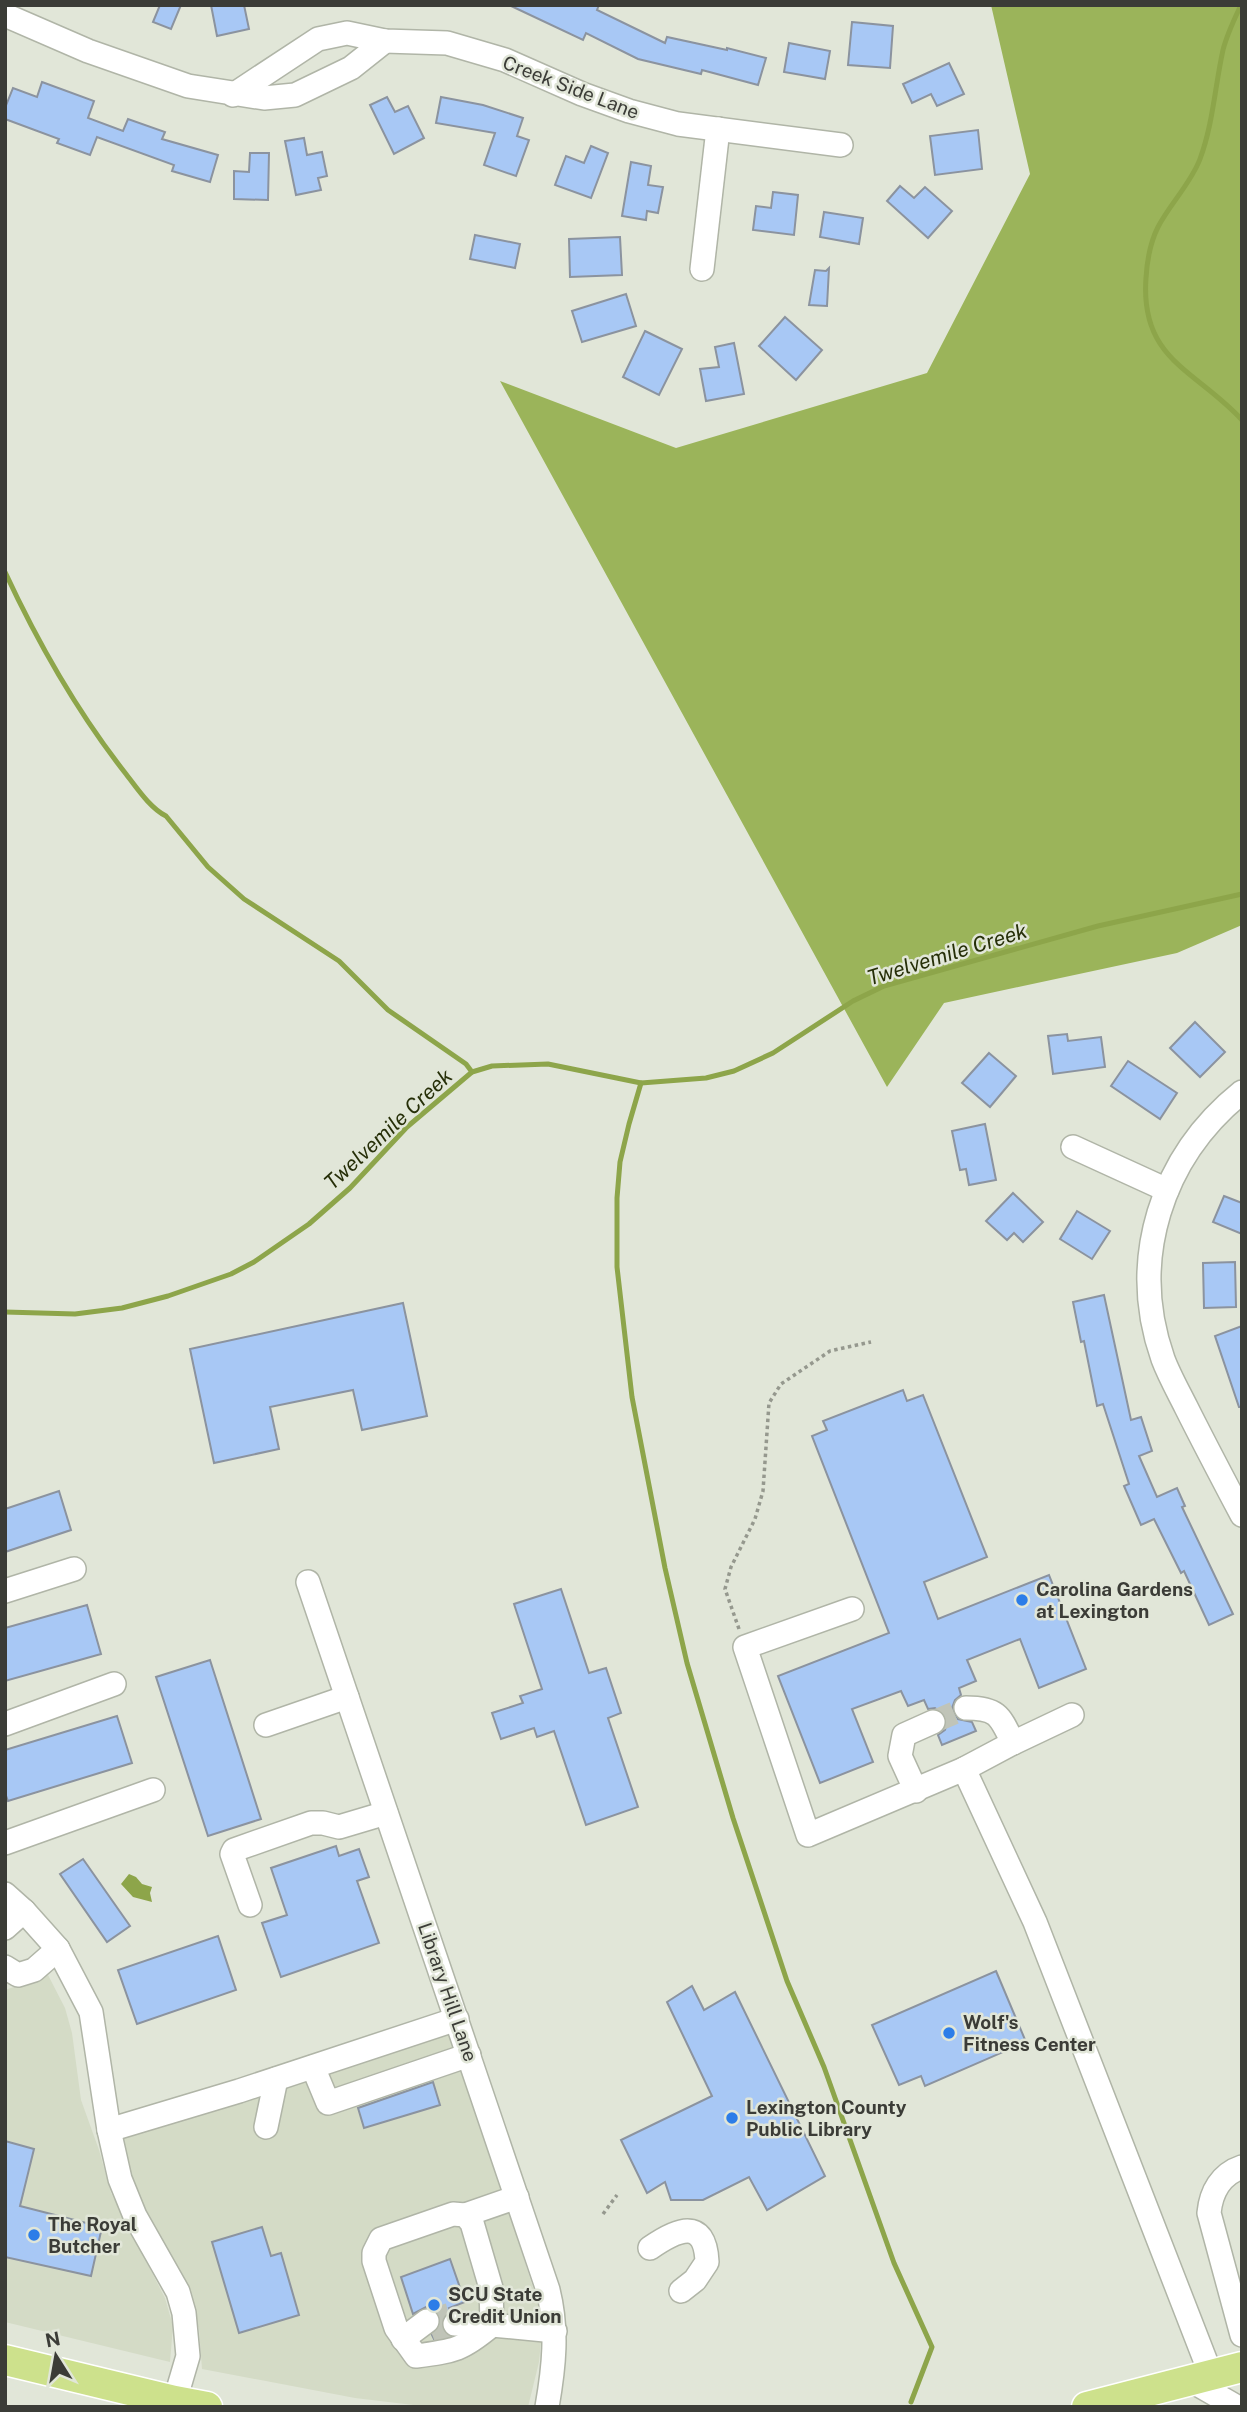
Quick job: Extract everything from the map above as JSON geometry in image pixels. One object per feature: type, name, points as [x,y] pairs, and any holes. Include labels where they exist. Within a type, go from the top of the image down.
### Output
[{"type":"main road","points":[[5,2360],[174,2404],[207,2407]]},
{"type":"main road","points":[[1087,2407],[1242,2367]]},
{"type":"street","points":[[17,14],[88,51],[188,86],[264,98],[295,95],[351,68],[385,41]]},
{"type":"street","name":"Creek Side Lane","points":[[233,95],[318,39],[347,33],[385,41],[447,43],[505,60],[629,111],[678,124],[841,145]]},
{"type":"street","points":[[702,269],[718,128]]},
{"type":"street","points":[[1242,1093],[1217,1114],[1181,1160],[1155,1224],[1148,1269],[1151,1315],[1164,1362],[1242,1516]]},
{"type":"street","points":[[1073,1147],[1167,1190]]},
{"type":"street","points":[[5,1591],[74,1569]]},
{"type":"street","name":"Library Hill Lane","points":[[308,1582],[548,2290],[555,2332],[547,2407]]},
{"type":"street","points":[[852,1608],[745,1647],[808,1835],[916,1791],[1072,1715]]},
{"type":"street","points":[[5,1724],[114,1684]]},
{"type":"street","points":[[266,1725],[347,1697]]},
{"type":"street","points":[[966,1708],[987,1708],[1000,1717],[1013,1743]]},
{"type":"street","points":[[916,1791],[901,1756],[904,1735],[933,1722]]},
{"type":"street","points":[[964,1769],[1035,1922],[1201,2378],[1237,2407]]},
{"type":"street","points":[[5,1843],[153,1790]]},
{"type":"street","points":[[250,1905],[232,1854],[234,1850],[311,1824],[323,1823],[339,1827],[386,1813]]},
{"type":"street","points":[[5,1894],[58,1949],[91,2012],[109,2130],[120,2179],[135,2216],[177,2292],[184,2313],[188,2356],[174,2404]]},
{"type":"street","points":[[5,1928],[24,1911]]},
{"type":"street","points":[[5,1967],[18,1975],[34,1970],[58,1949]]},
{"type":"street","points":[[109,2130],[276,2079],[457,2019]]},
{"type":"street","points":[[313,2067],[328,2103],[469,2054]]},
{"type":"street","points":[[266,2126],[276,2079]]},
{"type":"street","points":[[1242,2167],[1232,2170],[1219,2183],[1211,2197],[1209,2213],[1239,2311],[1242,2335]]},
{"type":"street","points":[[492,2325],[453,2352],[416,2356],[396,2328],[374,2261],[377,2245],[381,2239],[394,2234],[453,2214],[465,2215],[517,2197]]},
{"type":"street","points":[[465,2215],[472,2223],[491,2288],[492,2325]]},
{"type":"street","points":[[650,2248],[672,2232],[698,2235],[704,2240],[707,2262],[695,2280],[681,2291]]},
{"type":"street","points":[[455,2324],[555,2332]]},
{"type":"street","points":[[403,2339],[431,2331]]},
{"type":"path","points":[[745,1647],[725,1589],[731,1567],[755,1520],[763,1491],[769,1403],[781,1384],[830,1351],[870,1342]]},
{"type":"path","points":[[603,2214],[617,2195]]},
{"type":"shaded area","points":[[991,5],[1242,5],[1242,925],[1177,953],[944,1003],[887,1087],[500,381],[676,448],[927,373],[1030,174]]},
{"type":"shaded area","points":[[129,1874],[142,1884],[152,1887],[152,1902],[133,1897],[121,1884]]},
{"type":"shaded area","points":[[48,1975],[65,2008],[72,2033],[81,2100],[111,2193],[165,2298],[173,2326],[170,2362],[5,2322],[5,1990]]},
{"type":"shaded area","points":[[451,2031],[538,2303],[541,2341],[539,2362],[528,2407],[430,2407],[355,2398],[202,2369],[199,2329],[189,2301],[132,2186],[122,2139]]},
{"type":"building","points":[[160,5],[181,5],[171,29],[153,22]]},
{"type":"building","points":[[211,5],[244,5],[249,29],[217,36]]},
{"type":"building","points":[[509,5],[599,5],[597,10],[665,43],[667,37],[766,58],[758,85],[702,70],[701,74],[638,59],[586,33],[583,40]]},
{"type":"building","points":[[852,22],[893,26],[890,68],[848,65]]},
{"type":"building","points":[[789,43],[830,51],[825,79],[784,72]]},
{"type":"building","points":[[949,63],[964,94],[937,106],[931,94],[912,103],[903,84]]},
{"type":"building","points":[[42,82],[94,101],[88,118],[123,131],[128,119],[165,132],[162,139],[218,155],[210,182],[172,171],[174,165],[97,137],[90,155],[57,143],[59,139],[5,119],[5,108],[13,88],[37,97]]},
{"type":"building","points":[[387,97],[395,112],[408,106],[424,138],[394,154],[370,105]]},
{"type":"building","points":[[441,97],[483,105],[523,118],[517,136],[529,140],[516,176],[484,165],[495,133],[436,123]]},
{"type":"building","points":[[978,130],[982,169],[935,175],[930,136]]},
{"type":"building","points":[[304,138],[307,155],[322,152],[327,176],[318,178],[321,190],[296,195],[285,141]]},
{"type":"building","points":[[591,146],[608,153],[591,198],[555,185],[566,156],[584,163]]},
{"type":"building","points":[[250,153],[269,153],[268,200],[234,199],[234,171],[249,172]]},
{"type":"building","points":[[631,162],[651,166],[648,185],[663,187],[658,213],[647,211],[646,220],[622,216]]},
{"type":"building","points":[[900,186],[914,198],[925,187],[952,211],[928,238],[887,201]]},
{"type":"building","points":[[773,192],[798,195],[794,235],[753,230],[756,206],[771,208]]},
{"type":"building","points":[[824,212],[863,218],[859,244],[820,237]]},
{"type":"building","points":[[475,235],[520,244],[515,268],[470,259]]},
{"type":"building","points":[[620,237],[622,275],[570,277],[569,239]]},
{"type":"building","points":[[829,268],[827,306],[809,305],[815,270],[826,271]]},
{"type":"building","points":[[626,294],[636,326],[582,342],[572,311]]},
{"type":"building","points":[[785,317],[822,350],[796,380],[759,346]]},
{"type":"building","points":[[645,331],[682,349],[659,395],[623,377]]},
{"type":"building","points":[[734,343],[744,394],[706,401],[700,369],[719,367],[715,347]]},
{"type":"building","points":[[1195,1022],[1225,1052],[1200,1077],[1170,1048]]},
{"type":"building","points":[[1067,1034],[1068,1041],[1101,1037],[1105,1067],[1053,1074],[1048,1036]]},
{"type":"building","points":[[989,1053],[1016,1076],[990,1107],[962,1083]]},
{"type":"building","points":[[1128,1061],[1177,1093],[1160,1119],[1111,1086]]},
{"type":"building","points":[[985,1124],[996,1180],[969,1185],[966,1169],[960,1170],[952,1131]]},
{"type":"building","points":[[1013,1193],[1043,1222],[1023,1242],[1014,1233],[1007,1240],[986,1221]]},
{"type":"building","points":[[1224,1196],[1242,1203],[1242,1234],[1213,1222]]},
{"type":"building","points":[[1077,1211],[1110,1231],[1092,1259],[1060,1239]]},
{"type":"building","points":[[1235,1262],[1236,1307],[1204,1308],[1203,1263]]},
{"type":"building","points":[[1104,1295],[1131,1420],[1141,1417],[1152,1451],[1139,1456],[1157,1497],[1177,1488],[1185,1506],[1182,1507],[1233,1614],[1209,1625],[1184,1571],[1181,1573],[1154,1519],[1141,1525],[1124,1486],[1129,1484],[1103,1404],[1097,1406],[1073,1302]]},
{"type":"building","points":[[403,1303],[427,1416],[362,1430],[353,1390],[270,1407],[279,1449],[214,1463],[190,1349]]},
{"type":"building","points":[[1242,1326],[1242,1407],[1239,1407],[1215,1336]]},
{"type":"building","name":"Carolina Gardens at Lexington","points":[[903,1390],[907,1401],[923,1395],[987,1557],[924,1582],[938,1619],[1049,1575],[1086,1669],[1039,1688],[1020,1639],[967,1660],[976,1681],[959,1688],[961,1695],[952,1708],[958,1719],[972,1722],[976,1731],[942,1745],[938,1735],[945,1730],[945,1716],[935,1708],[928,1709],[924,1700],[908,1706],[901,1691],[852,1709],[873,1762],[820,1783],[778,1676],[889,1633],[812,1436],[827,1430],[823,1421]]},
{"type":"building","points":[[59,1491],[71,1530],[5,1552],[5,1509]]},
{"type":"building","points":[[561,1589],[589,1673],[606,1668],[621,1713],[608,1718],[638,1807],[586,1825],[554,1731],[537,1737],[534,1728],[501,1739],[492,1713],[523,1703],[520,1696],[542,1689],[514,1604]]},
{"type":"building","points":[[87,1605],[101,1654],[5,1681],[5,1628]]},
{"type":"building","points":[[210,1660],[261,1819],[208,1836],[156,1677]]},
{"type":"building","points":[[117,1716],[132,1763],[8,1801],[5,1793],[5,1750]]},
{"type":"building","points":[[336,1846],[339,1856],[359,1849],[369,1877],[357,1881],[379,1943],[281,1977],[262,1923],[287,1915],[271,1868]]},
{"type":"building","points":[[83,1859],[130,1926],[107,1942],[60,1874]]},
{"type":"building","points":[[218,1936],[236,1990],[137,2024],[118,1970]]},
{"type":"building","name":"Wolf's Fitness Center","points":[[996,1971],[1026,2042],[925,2086],[921,2076],[899,2085],[872,2025]]},
{"type":"building","name":"Lexington County Public Library","points":[[692,1986],[704,2010],[735,1992],[825,2176],[767,2210],[749,2177],[703,2200],[671,2200],[665,2182],[647,2193],[621,2140],[712,2096],[667,2002]]},
{"type":"building","points":[[433,2082],[440,2105],[364,2128],[358,2108]]},
{"type":"building","points":[[5,2141],[34,2149],[20,2206],[102,2227],[91,2276],[5,2257]]},
{"type":"building","points":[[262,2227],[271,2256],[281,2253],[299,2315],[239,2333],[212,2242]]},
{"type":"building","name":"SCU State Credit Union","points":[[450,2259],[465,2302],[449,2308],[450,2311],[443,2317],[442,2330],[448,2336],[434,2339],[432,2335],[440,2326],[439,2313],[426,2307],[413,2314],[401,2277]]},
{"type":"waterway","name":"Twelvemile Creek","points":[[1241,5],[1223,50],[1211,119],[1200,159],[1155,233],[1149,252],[1146,278],[1147,306],[1152,328],[1162,346],[1174,361],[1242,420]]},
{"type":"waterway","points":[[5,572],[45,651],[91,727],[144,797],[166,816],[208,867],[244,899],[339,961],[388,1010],[466,1064],[472,1072]]},
{"type":"waterway","name":"Twelvemile Creek","points":[[5,1312],[75,1314],[122,1308],[168,1296],[231,1274],[254,1262],[309,1224],[350,1188],[407,1127],[472,1072],[492,1066],[548,1064],[641,1083],[706,1078],[734,1071],[773,1053],[853,1001],[884,986],[1098,926],[1242,894]]},
{"type":"waterway","points":[[641,1083],[620,1162],[617,1267],[632,1397],[665,1568],[687,1663],[733,1818],[787,1981],[824,2067],[894,2263],[932,2347],[911,2402]]},
{"type":"tunnel","points":[[933,1722],[966,1708]]},
{"type":"tunnel","points":[[427,2321],[451,2314]]},
{"type":"tunnel","points":[[435,2342],[458,2333]]},
{"type":"place","name":"Carolina Gardens at Lexington","points":[[1022,1600]]},
{"type":"place","name":"Wolf's Fitness Center","points":[[949,2033]]},
{"type":"place","name":"Lexington County Public Library","points":[[732,2118]]},
{"type":"place","name":"The Royal Butcher","points":[[34,2235]]},
{"type":"place","name":"SCU State Credit Union","points":[[434,2305]]}]
